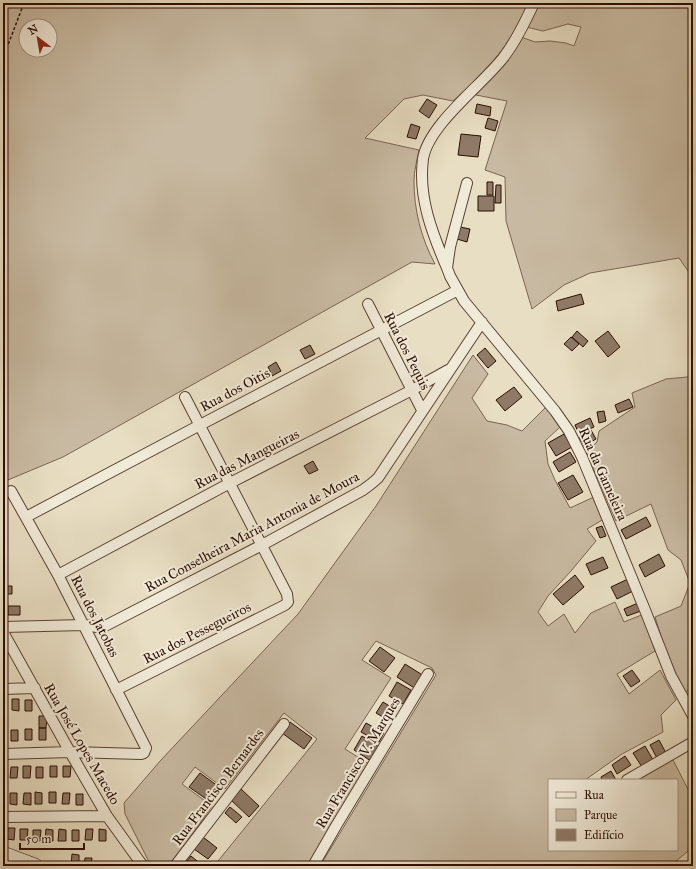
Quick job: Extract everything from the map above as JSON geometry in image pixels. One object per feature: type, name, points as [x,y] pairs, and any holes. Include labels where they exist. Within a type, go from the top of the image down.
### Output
[{"type":"main road","points":[[3,854],[35,866]]},
{"type":"street","name":"Rua da Gameleira","points":[[534,3],[518,36],[502,58],[445,119],[431,140],[423,158],[423,190],[427,214],[447,268],[458,290],[482,322],[556,411],[577,445],[671,676],[693,716]]},
{"type":"street","points":[[447,268],[450,247],[467,183]]},
{"type":"street","name":"Rua dos Oitis","points":[[26,517],[381,329],[458,290]]},
{"type":"street","name":"Rua dos Pequis","points":[[368,304],[422,410]]},
{"type":"street","name":"Rua Conselheira Maria Antonia de Moura","points":[[3,627],[97,627],[107,625],[262,545],[371,484],[378,478],[449,369],[482,322]]},
{"type":"street","name":"Rua das Mangueiras","points":[[58,575],[230,483],[412,390],[449,369]]},
{"type":"street","points":[[186,397],[262,545]]},
{"type":"street","name":"Rua dos Jatobas","points":[[11,491],[58,575],[146,748],[144,753],[141,754],[70,752]]},
{"type":"street","name":"Rua dos Pessegueiros","points":[[116,690],[285,605],[288,600],[287,594],[262,545]]},
{"type":"street","name":"Rua José Lopes Macedo","points":[[3,632],[107,816],[143,866]]},
{"type":"street","name":"Rua Francisco V. Marques","points":[[313,866],[428,674]]},
{"type":"street","points":[[3,689],[35,688]]},
{"type":"street","name":"Rua Francisco Bernardes","points":[[175,866],[284,724]]},
{"type":"street","points":[[629,779],[693,742]]},
{"type":"street","points":[[3,754],[70,752]]},
{"type":"street","points":[[3,817],[107,816]]},
{"type":"path","points":[[3,58],[24,3]]},
{"type":"green space","points":[[3,3],[530,3],[514,34],[501,52],[453,101],[423,95],[404,99],[365,138],[419,150],[414,177],[415,203],[422,234],[435,264],[412,262],[63,457],[3,482]]},
{"type":"green space","points":[[538,3],[546,3],[562,8],[563,3],[693,3],[693,278],[679,258],[590,273],[564,285],[532,309],[506,221],[505,177],[485,170],[507,101],[476,95],[505,61],[521,37],[535,42],[550,41],[566,43],[574,46],[581,27],[568,24],[543,31],[526,27]]},
{"type":"green space","points":[[473,355],[488,374],[472,398],[487,421],[507,425],[522,431],[547,406],[560,427],[545,441],[548,464],[555,480],[570,508],[594,497],[604,519],[587,529],[596,541],[548,596],[538,612],[548,626],[564,614],[575,633],[591,613],[615,602],[624,622],[644,614],[655,651],[617,674],[629,694],[660,670],[676,700],[661,715],[663,732],[622,754],[586,779],[548,779],[548,851],[678,851],[678,779],[635,779],[672,758],[693,799],[693,847],[670,866],[320,866],[436,675],[432,668],[376,641],[362,660],[391,678],[345,749],[369,764],[310,866],[214,866],[317,739],[284,713],[225,789],[195,767],[182,784],[212,806],[170,866],[151,866],[125,814],[124,803],[161,760],[298,614],[376,506]]},
{"type":"green space","points":[[693,375],[693,687],[684,693],[669,662],[655,617],[681,606],[690,583],[681,560],[668,550],[651,504],[616,521],[586,452],[597,442],[599,431],[635,407],[632,393],[666,379]]},
{"type":"building","points":[[427,99],[437,105],[429,118],[419,111]]},
{"type":"building","points":[[477,104],[491,107],[490,116],[475,113]]},
{"type":"building","points":[[488,118],[498,121],[495,131],[485,128]]},
{"type":"building","points":[[411,124],[420,127],[416,139],[407,137]]},
{"type":"building","points":[[461,134],[481,136],[478,157],[458,155]]},
{"type":"building","points":[[487,182],[493,182],[493,195],[487,195]]},
{"type":"building","points":[[496,185],[501,185],[501,203],[495,203]]},
{"type":"building","points":[[478,196],[494,196],[494,211],[478,211]]},
{"type":"building","points":[[460,227],[470,229],[467,242],[457,239]]},
{"type":"building","points":[[581,294],[584,304],[558,311],[556,301]]},
{"type":"building","points":[[577,331],[588,341],[583,347],[572,337]]},
{"type":"building","points":[[608,331],[620,347],[608,357],[595,341]]},
{"type":"building","points":[[571,337],[579,344],[572,351],[564,344]]},
{"type":"building","points":[[310,345],[315,354],[305,359],[300,350]]},
{"type":"building","points":[[485,348],[496,361],[488,368],[477,355]]},
{"type":"building","points":[[276,362],[281,371],[272,376],[268,367]]},
{"type":"building","points":[[514,387],[522,397],[505,411],[496,400]]},
{"type":"building","points":[[629,399],[633,407],[618,413],[615,405]]},
{"type":"building","points":[[604,411],[606,421],[599,423],[597,412]]},
{"type":"building","points":[[590,418],[594,427],[579,434],[575,425]]},
{"type":"building","points":[[591,430],[596,439],[584,446],[579,437]]},
{"type":"building","points":[[564,434],[572,447],[556,456],[548,443]]},
{"type":"building","points":[[570,452],[576,462],[559,472],[553,462]]},
{"type":"building","points":[[313,461],[318,470],[309,474],[304,466]]},
{"type":"building","points":[[573,475],[583,492],[568,500],[558,483]]},
{"type":"building","points":[[646,517],[651,526],[626,539],[621,530]]},
{"type":"building","points":[[602,526],[606,536],[600,538],[596,528]]},
{"type":"building","points":[[659,554],[665,566],[645,577],[639,565]]},
{"type":"building","points":[[603,557],[608,568],[591,575],[586,564]]},
{"type":"building","points":[[575,575],[584,587],[563,605],[553,594]]},
{"type":"building","points":[[628,579],[633,591],[617,599],[611,587]]},
{"type":"building","points":[[3,586],[12,586],[12,594],[3,594]]},
{"type":"building","points":[[638,603],[641,611],[627,616],[624,609]]},
{"type":"building","points":[[8,606],[20,606],[20,615],[8,615]]},
{"type":"building","points":[[380,647],[395,658],[384,672],[369,661]]},
{"type":"building","points":[[405,664],[424,676],[416,689],[397,677]]},
{"type":"building","points":[[632,670],[640,681],[631,687],[623,676]]},
{"type":"building","points":[[397,682],[411,690],[403,704],[389,696]]},
{"type":"building","points":[[12,699],[19,699],[19,711],[12,710]]},
{"type":"building","points":[[3,700],[6,700],[6,711],[3,711]]},
{"type":"building","points":[[25,700],[32,700],[32,711],[25,711]]},
{"type":"building","points":[[383,702],[396,710],[390,721],[376,713]]},
{"type":"building","points":[[39,716],[47,716],[46,728],[39,728]]},
{"type":"building","points":[[290,722],[312,738],[304,749],[282,733]]},
{"type":"building","points":[[366,723],[384,733],[379,742],[361,732]]},
{"type":"building","points":[[39,728],[46,728],[46,740],[39,740]]},
{"type":"building","points":[[25,729],[32,729],[32,740],[25,740]]},
{"type":"building","points":[[3,730],[5,730],[5,741],[3,741]]},
{"type":"building","points":[[11,730],[18,730],[18,741],[11,741]]},
{"type":"building","points":[[362,736],[379,747],[371,761],[354,750]]},
{"type":"building","points":[[659,740],[666,753],[657,758],[650,745]]},
{"type":"building","points":[[645,746],[653,760],[642,767],[633,753]]},
{"type":"building","points":[[625,756],[631,765],[617,774],[612,765]]},
{"type":"building","points":[[23,766],[31,766],[30,778],[23,778]]},
{"type":"building","points":[[50,766],[57,766],[57,777],[50,777]]},
{"type":"building","points":[[63,766],[71,766],[70,777],[63,777]]},
{"type":"building","points":[[11,767],[18,767],[17,778],[10,778]]},
{"type":"building","points":[[36,767],[43,767],[43,778],[36,778]]},
{"type":"building","points":[[3,768],[6,768],[5,779],[3,779]]},
{"type":"building","points":[[611,771],[615,779],[602,779],[601,777]]},
{"type":"building","points":[[200,773],[222,789],[212,803],[189,787]]},
{"type":"building","points":[[241,789],[259,806],[249,817],[231,800]]},
{"type":"building","points":[[35,792],[42,793],[42,804],[35,804]]},
{"type":"building","points":[[49,792],[56,792],[56,803],[49,803]]},
{"type":"building","points":[[10,793],[17,793],[17,805],[10,804]]},
{"type":"building","points":[[24,793],[31,793],[31,805],[23,804]]},
{"type":"building","points":[[63,793],[70,793],[69,804],[62,804]]},
{"type":"building","points":[[76,794],[83,794],[83,805],[76,805]]},
{"type":"building","points":[[230,807],[242,817],[236,823],[225,813]]},
{"type":"building","points":[[8,828],[15,828],[14,840],[7,839]]},
{"type":"building","points":[[20,829],[28,829],[27,840],[20,840]]},
{"type":"building","points":[[46,829],[53,830],[53,841],[45,841]]},
{"type":"building","points":[[59,829],[66,830],[66,841],[58,841]]},
{"type":"building","points":[[86,829],[93,829],[92,840],[85,840]]},
{"type":"building","points":[[99,829],[106,830],[106,841],[99,841]]},
{"type":"building","points":[[33,830],[41,830],[40,841],[33,841]]},
{"type":"building","points":[[72,830],[79,830],[79,841],[72,841]]},
{"type":"building","points":[[203,837],[217,848],[208,859],[194,849]]},
{"type":"building","points":[[72,854],[79,855],[79,866],[71,866]]},
{"type":"building","points":[[191,856],[202,865],[189,866],[185,863]]},
{"type":"building","points":[[85,858],[92,858],[91,866],[84,866]]}]
